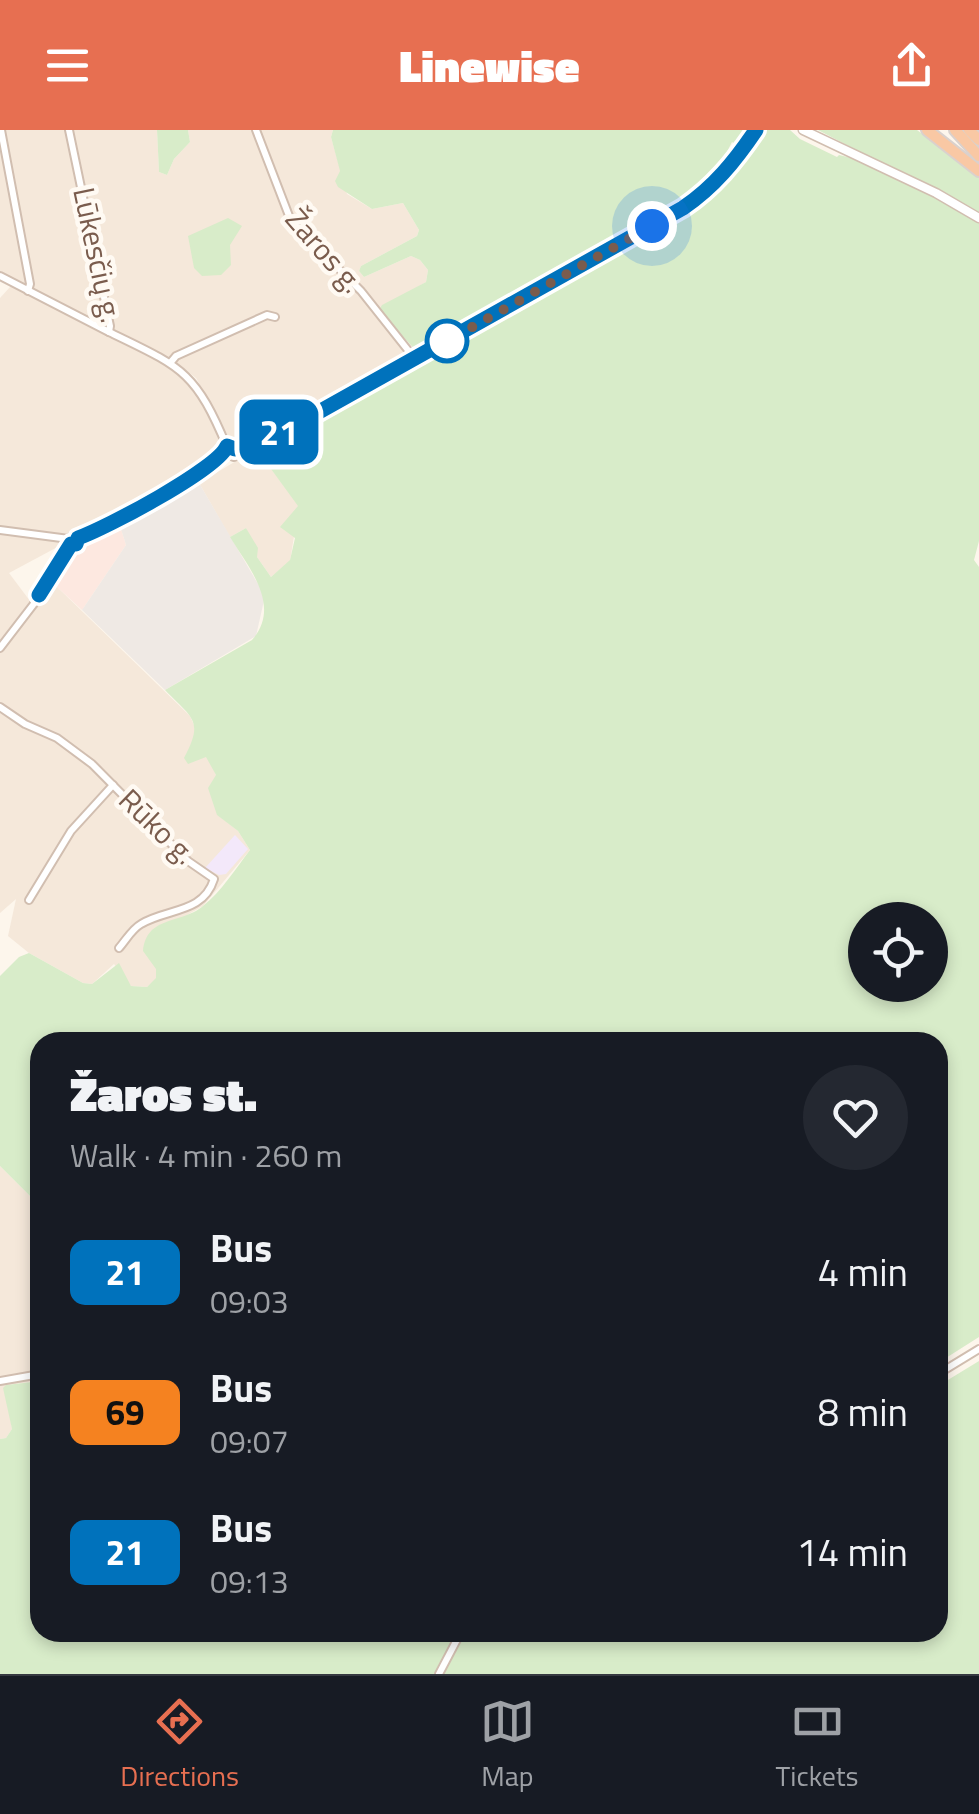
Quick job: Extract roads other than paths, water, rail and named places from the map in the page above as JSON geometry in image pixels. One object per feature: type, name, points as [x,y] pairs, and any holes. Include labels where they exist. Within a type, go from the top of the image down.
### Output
[{"type":"highway","points":[[927,130],[979,171]]},
{"type":"highway","points":[[955,130],[979,156]]},
{"type":"highway","points":[[969,130],[979,140]]},
{"type":"street","points":[[1,130],[30,284],[28,292]]},
{"type":"street","name":"Lūkesčių g.","points":[[69,130],[100,271],[109,332],[171,362],[199,389],[229,450]]},
{"type":"street","name":"Žaros g.","points":[[256,130],[292,221],[360,292],[414,359]]},
{"type":"street","points":[[0,648],[73,541],[135,510],[229,450],[292,427],[698,198],[727,171],[756,130]]},
{"type":"street","points":[[803,130],[936,193],[979,218]]},
{"type":"street","points":[[0,276],[109,332]]},
{"type":"street","points":[[171,362],[176,356],[268,315],[274,317]]},
{"type":"street","points":[[0,530],[73,541]]},
{"type":"street","name":"Rūko g.","points":[[0,707],[24,724],[70,746],[188,861],[214,879],[204,898],[188,908],[142,923],[119,948]]},
{"type":"street","points":[[29,900],[70,831],[113,784]]},
{"type":"street","points":[[948,1368],[979,1349]]},
{"type":"street","points":[[0,1381],[30,1376]]},
{"type":"street","points":[[439,1674],[456,1642]]}]
